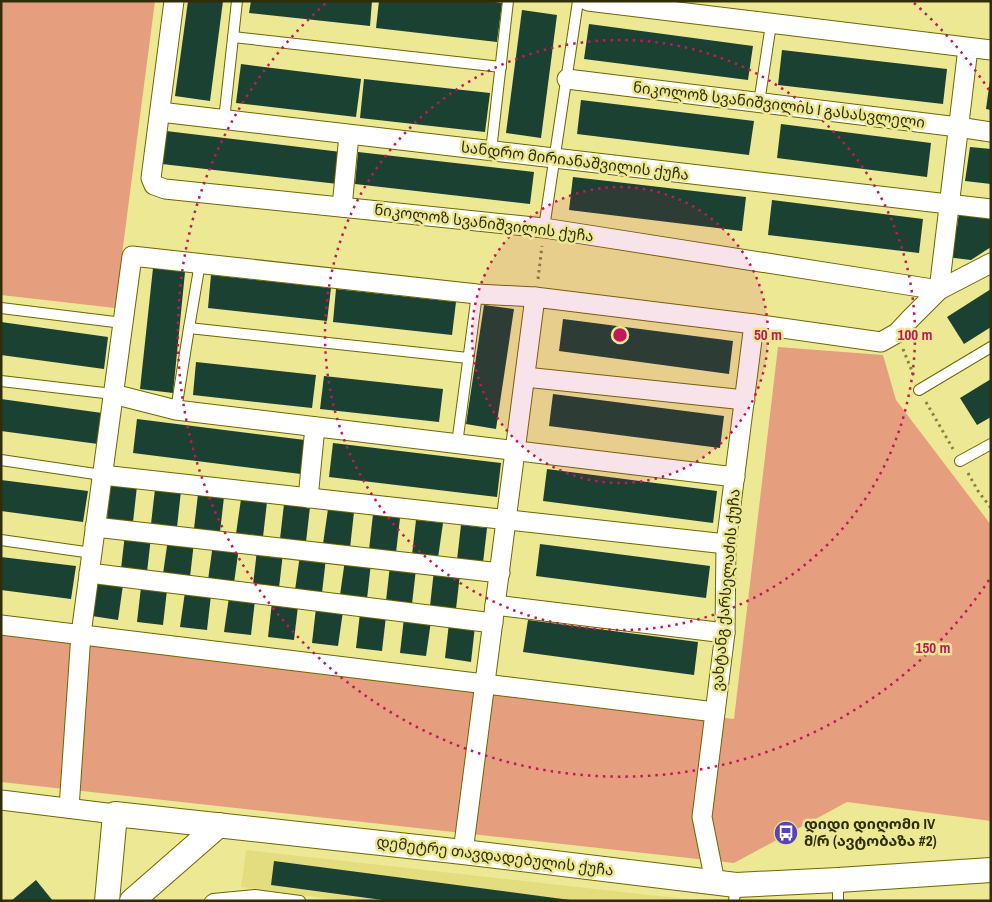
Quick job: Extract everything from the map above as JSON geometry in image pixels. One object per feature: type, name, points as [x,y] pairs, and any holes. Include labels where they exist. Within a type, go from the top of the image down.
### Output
[{"type":"street","name":"ნიკოლოზ სვანიშვილის ქუჩა","points":[[174,1],[151,178],[154,185],[165,189],[544,228],[939,290]]},
{"type":"street","points":[[588,1],[991,50]]},
{"type":"street","points":[[939,290],[968,48]]},
{"type":"street","name":"ნიკოლოზ სვანიშვილის I გასასვლელი","points":[[567,79],[991,132]]},
{"type":"street","name":"სანდრო მირიანაშვილის ქუჩა","points":[[160,112],[991,210]]},
{"type":"street","points":[[342,207],[349,134]]},
{"type":"street","points":[[70,808],[81,634],[132,256],[477,294],[536,297],[881,342],[897,333],[939,290],[991,263]]},
{"type":"street","points":[[463,852],[536,297]]},
{"type":"street","name":"ვახტანგ ქარსელაძის ქუჩა","points":[[729,889],[702,817],[725,633],[726,544],[754,324]]},
{"type":"street","points":[[525,377],[745,400]]},
{"type":"street","points":[[113,394],[176,410],[735,477]]},
{"type":"street","points":[[308,498],[315,427]]},
{"type":"street","points":[[102,475],[726,544]]},
{"type":"street","points":[[95,527],[500,572]]},
{"type":"street","points":[[89,573],[494,614],[725,633]]},
{"type":"street","points":[[1,625],[716,712]]},
{"type":"street","name":"დემეტრე თავდადებულის ქუჩა","points":[[1,800],[463,852],[729,889],[838,890],[991,870]]},
{"type":"street","points":[[108,901],[115,814]]},
{"type":"street","points":[[132,901],[219,825]]},
{"type":"lane","points":[[224,120],[237,1]]},
{"type":"lane","points":[[491,151],[508,1]]},
{"type":"lane","points":[[544,228],[578,1]]},
{"type":"lane","points":[[759,103],[771,24]]},
{"type":"lane","points":[[233,37],[501,67]]},
{"type":"lane","points":[[176,410],[200,263]]},
{"type":"lane","points":[[457,444],[477,294]]},
{"type":"lane","points":[[1,308],[123,323]]},
{"type":"lane","points":[[189,328],[468,358]]},
{"type":"lane","points":[[919,390],[991,347]]},
{"type":"lane","points":[[1,382],[113,394]]},
{"type":"lane","points":[[960,461],[991,444]]},
{"type":"lane","points":[[1,460],[102,475]]},
{"type":"lane","points":[[1,540],[92,552]]},
{"type":"lane","points":[[210,901],[213,899],[256,895],[300,901]]},
{"type":"path","points":[[536,297],[544,228]]},
{"type":"path","points":[[897,333],[919,390],[978,491],[991,508]]},
{"type":"shaded area","points":[[1,1],[155,1],[115,308],[1,295]]},
{"type":"shaded area","points":[[778,347],[883,355],[896,400],[991,525],[991,821],[847,802],[734,863],[1,782],[1,629],[734,719]]},
{"type":"shaded area","points":[[246,850],[703,901],[346,901],[241,887]]},
{"type":"building","points":[[188,1],[223,1],[210,101],[175,96]]},
{"type":"building","points":[[251,1],[372,1],[370,26],[249,13]]},
{"type":"building","points":[[379,1],[487,1],[502,3],[497,42],[376,28]]},
{"type":"building","points":[[522,10],[557,15],[541,138],[506,133]]},
{"type":"building","points":[[589,24],[753,46],[748,80],[584,59]]},
{"type":"building","points":[[782,50],[947,69],[943,104],[778,85]]},
{"type":"building","points":[[241,64],[361,79],[356,117],[236,103]]},
{"type":"building","points":[[364,79],[490,93],[485,132],[360,118]]},
{"type":"building","points":[[991,80],[991,110],[986,109]]},
{"type":"building","points":[[581,100],[754,121],[749,155],[577,134]]},
{"type":"building","points":[[781,124],[931,143],[927,177],[777,158]]},
{"type":"building","points":[[166,131],[341,152],[338,184],[162,164]]},
{"type":"building","points":[[970,147],[991,149],[991,184],[965,181]]},
{"type":"building","points":[[358,152],[534,172],[530,204],[355,184]]},
{"type":"building","points":[[573,177],[746,197],[742,231],[569,210]]},
{"type":"building","points":[[772,200],[923,219],[919,253],[768,235]]},
{"type":"building","points":[[959,213],[991,217],[991,247],[971,260],[946,257],[950,226],[957,227]]},
{"type":"building","points":[[153,268],[185,272],[173,393],[140,389]]},
{"type":"building","points":[[211,275],[331,288],[327,321],[208,308]]},
{"type":"building","points":[[336,289],[456,302],[452,335],[333,322]]},
{"type":"building","points":[[991,289],[991,327],[964,344],[947,317]]},
{"type":"building","points":[[484,305],[514,309],[496,429],[466,424]]},
{"type":"building","points":[[563,319],[733,341],[729,374],[559,351]]},
{"type":"building","points":[[1,322],[108,337],[104,369],[1,355]]},
{"type":"building","points":[[196,362],[316,375],[312,408],[193,395]]},
{"type":"building","points":[[324,376],[443,389],[439,422],[320,409]]},
{"type":"building","points":[[991,379],[991,417],[977,425],[960,398]]},
{"type":"building","points":[[553,394],[724,416],[720,448],[549,426]]},
{"type":"building","points":[[1,399],[102,413],[98,444],[1,431]]},
{"type":"building","points":[[137,419],[305,440],[301,474],[133,453]]},
{"type":"building","points":[[333,443],[501,463],[497,497],[329,477]]},
{"type":"building","points":[[547,469],[717,491],[713,523],[543,501]]},
{"type":"building","points":[[1,480],[88,491],[83,522],[1,511]]},
{"type":"building","points":[[111,483],[137,486],[133,522],[107,519]]},
{"type":"building","points":[[155,489],[181,491],[177,527],[151,524]]},
{"type":"building","points":[[198,494],[224,497],[220,532],[194,529]]},
{"type":"building","points":[[241,499],[267,502],[263,537],[236,534]]},
{"type":"building","points":[[284,504],[310,507],[306,542],[280,539]]},
{"type":"building","points":[[328,509],[354,512],[350,548],[323,544]]},
{"type":"building","points":[[373,514],[400,518],[396,553],[369,550]]},
{"type":"building","points":[[416,520],[443,523],[438,558],[412,555]]},
{"type":"building","points":[[461,525],[487,528],[483,563],[457,560]]},
{"type":"building","points":[[125,534],[151,537],[147,572],[121,569]]},
{"type":"building","points":[[168,539],[194,542],[190,577],[163,574]]},
{"type":"building","points":[[213,544],[239,547],[234,583],[208,580]]},
{"type":"building","points":[[540,544],[710,566],[706,598],[536,576]]},
{"type":"building","points":[[257,550],[283,553],[279,588],[253,585]]},
{"type":"building","points":[[300,555],[326,558],[322,593],[295,590]]},
{"type":"building","points":[[1,557],[76,566],[71,599],[1,590]]},
{"type":"building","points":[[345,560],[371,563],[367,599],[340,595]]},
{"type":"building","points":[[390,565],[416,569],[412,604],[386,601]]},
{"type":"building","points":[[434,570],[460,574],[456,609],[430,606]]},
{"type":"building","points":[[97,582],[123,585],[118,620],[92,616]]},
{"type":"building","points":[[141,587],[167,590],[163,625],[137,622]]},
{"type":"building","points":[[185,592],[211,595],[207,630],[180,627]]},
{"type":"building","points":[[229,597],[255,600],[251,635],[224,632]]},
{"type":"building","points":[[272,602],[298,606],[294,640],[268,637]]},
{"type":"building","points":[[316,608],[343,611],[338,646],[312,643]]},
{"type":"building","points":[[360,613],[386,616],[382,651],[356,648]]},
{"type":"building","points":[[404,618],[431,621],[426,656],[400,653]]},
{"type":"building","points":[[528,620],[698,642],[694,675],[523,652]]},
{"type":"building","points":[[449,623],[475,626],[471,662],[445,658]]},
{"type":"building","points":[[274,861],[570,901],[390,901],[271,885]]},
{"type":"building","points":[[36,880],[53,901],[11,901]]},
{"type":"place","name":"დიდი დიღომი IV მ/რ (ავტობაზა #2)","points":[[786,833]]}]
